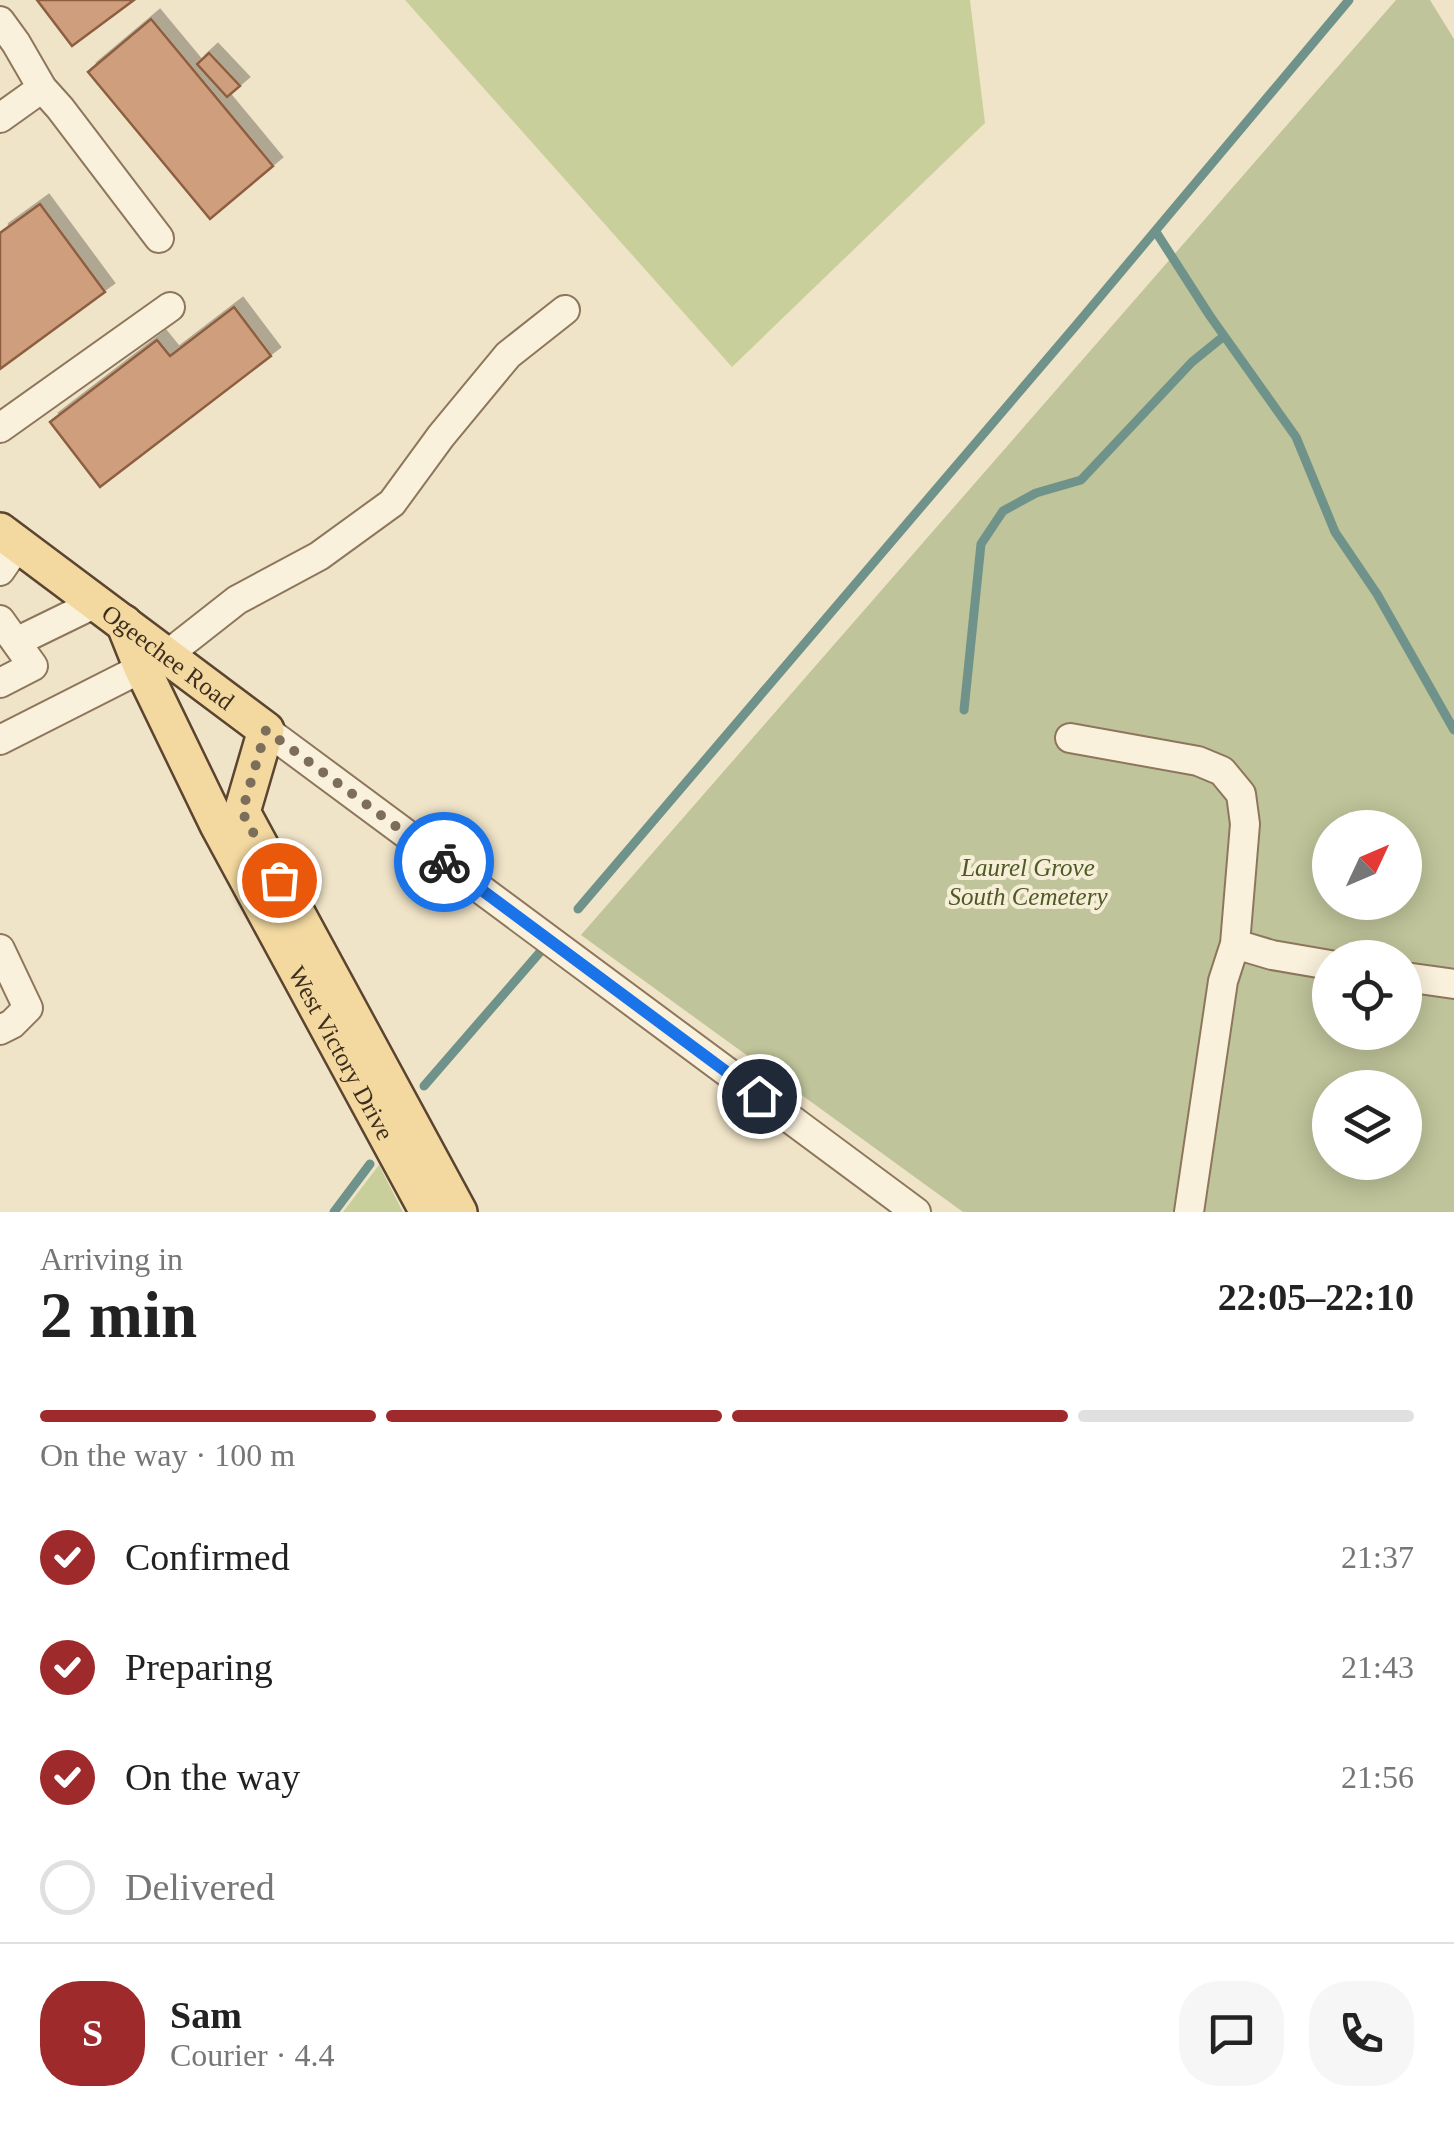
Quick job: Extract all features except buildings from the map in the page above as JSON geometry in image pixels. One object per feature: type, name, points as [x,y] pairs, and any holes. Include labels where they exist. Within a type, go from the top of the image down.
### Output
[{"type":"main road","name":"Ogeechee Road","points":[[6,549],[110,612]]},
{"type":"main road","name":"West Victory Drive","points":[[110,612],[154,662],[218,825],[428,1212]]},
{"type":"main road","name":"Ogeechee Road","points":[[154,662],[266,730]]},
{"type":"main road","name":"West Victory Drive","points":[[266,730],[242,812],[459,1212]]},
{"type":"street","points":[[0,21],[42,88],[159,238]]},
{"type":"street","points":[[0,118],[42,88]]},
{"type":"street","points":[[0,428],[170,307]]},
{"type":"street","points":[[0,740],[154,662],[237,600],[319,556],[392,503],[508,355],[565,310]]},
{"type":"street","points":[[0,683],[32,666],[8,631],[110,612]]},
{"type":"street","name":"Ogeechee Road","points":[[266,730],[916,1212]]},
{"type":"street","points":[[1070,738],[1198,760],[1222,771],[1241,794],[1246,824],[1236,944],[1223,981],[1188,1212]]},
{"type":"street","points":[[1236,944],[1272,956],[1312,962]]},
{"type":"street","points":[[0,950],[28,1008],[0,1030]]},
{"type":"street","points":[[1422,979],[1454,984]]},
{"type":"green space","points":[[405,0],[970,0],[985,123],[732,367]]},
{"type":"green space","name":"Laurel Grove South Cemetery","points":[[1396,0],[1430,0],[1454,39],[1454,1212],[963,1212],[581,935]]},
{"type":"green space","points":[[379,1165],[403,1212],[343,1212]]},
{"type":"waterway","points":[[578,909],[1349,0]]},
{"type":"waterway","points":[[1156,232],[1296,437],[1335,532],[1377,594],[1454,730]]},
{"type":"waterway","points":[[964,710],[981,544],[1003,511],[1036,493],[1081,480],[1192,362],[1224,336]]},
{"type":"waterway","points":[[424,1086],[541,951]]},
{"type":"waterway","points":[[334,1212],[370,1164]]},
{"type":"way so far","points":[[279,880],[242,812],[266,730],[444,862]]},
{"type":"route","points":[[444,862],[759,1096]]}]
